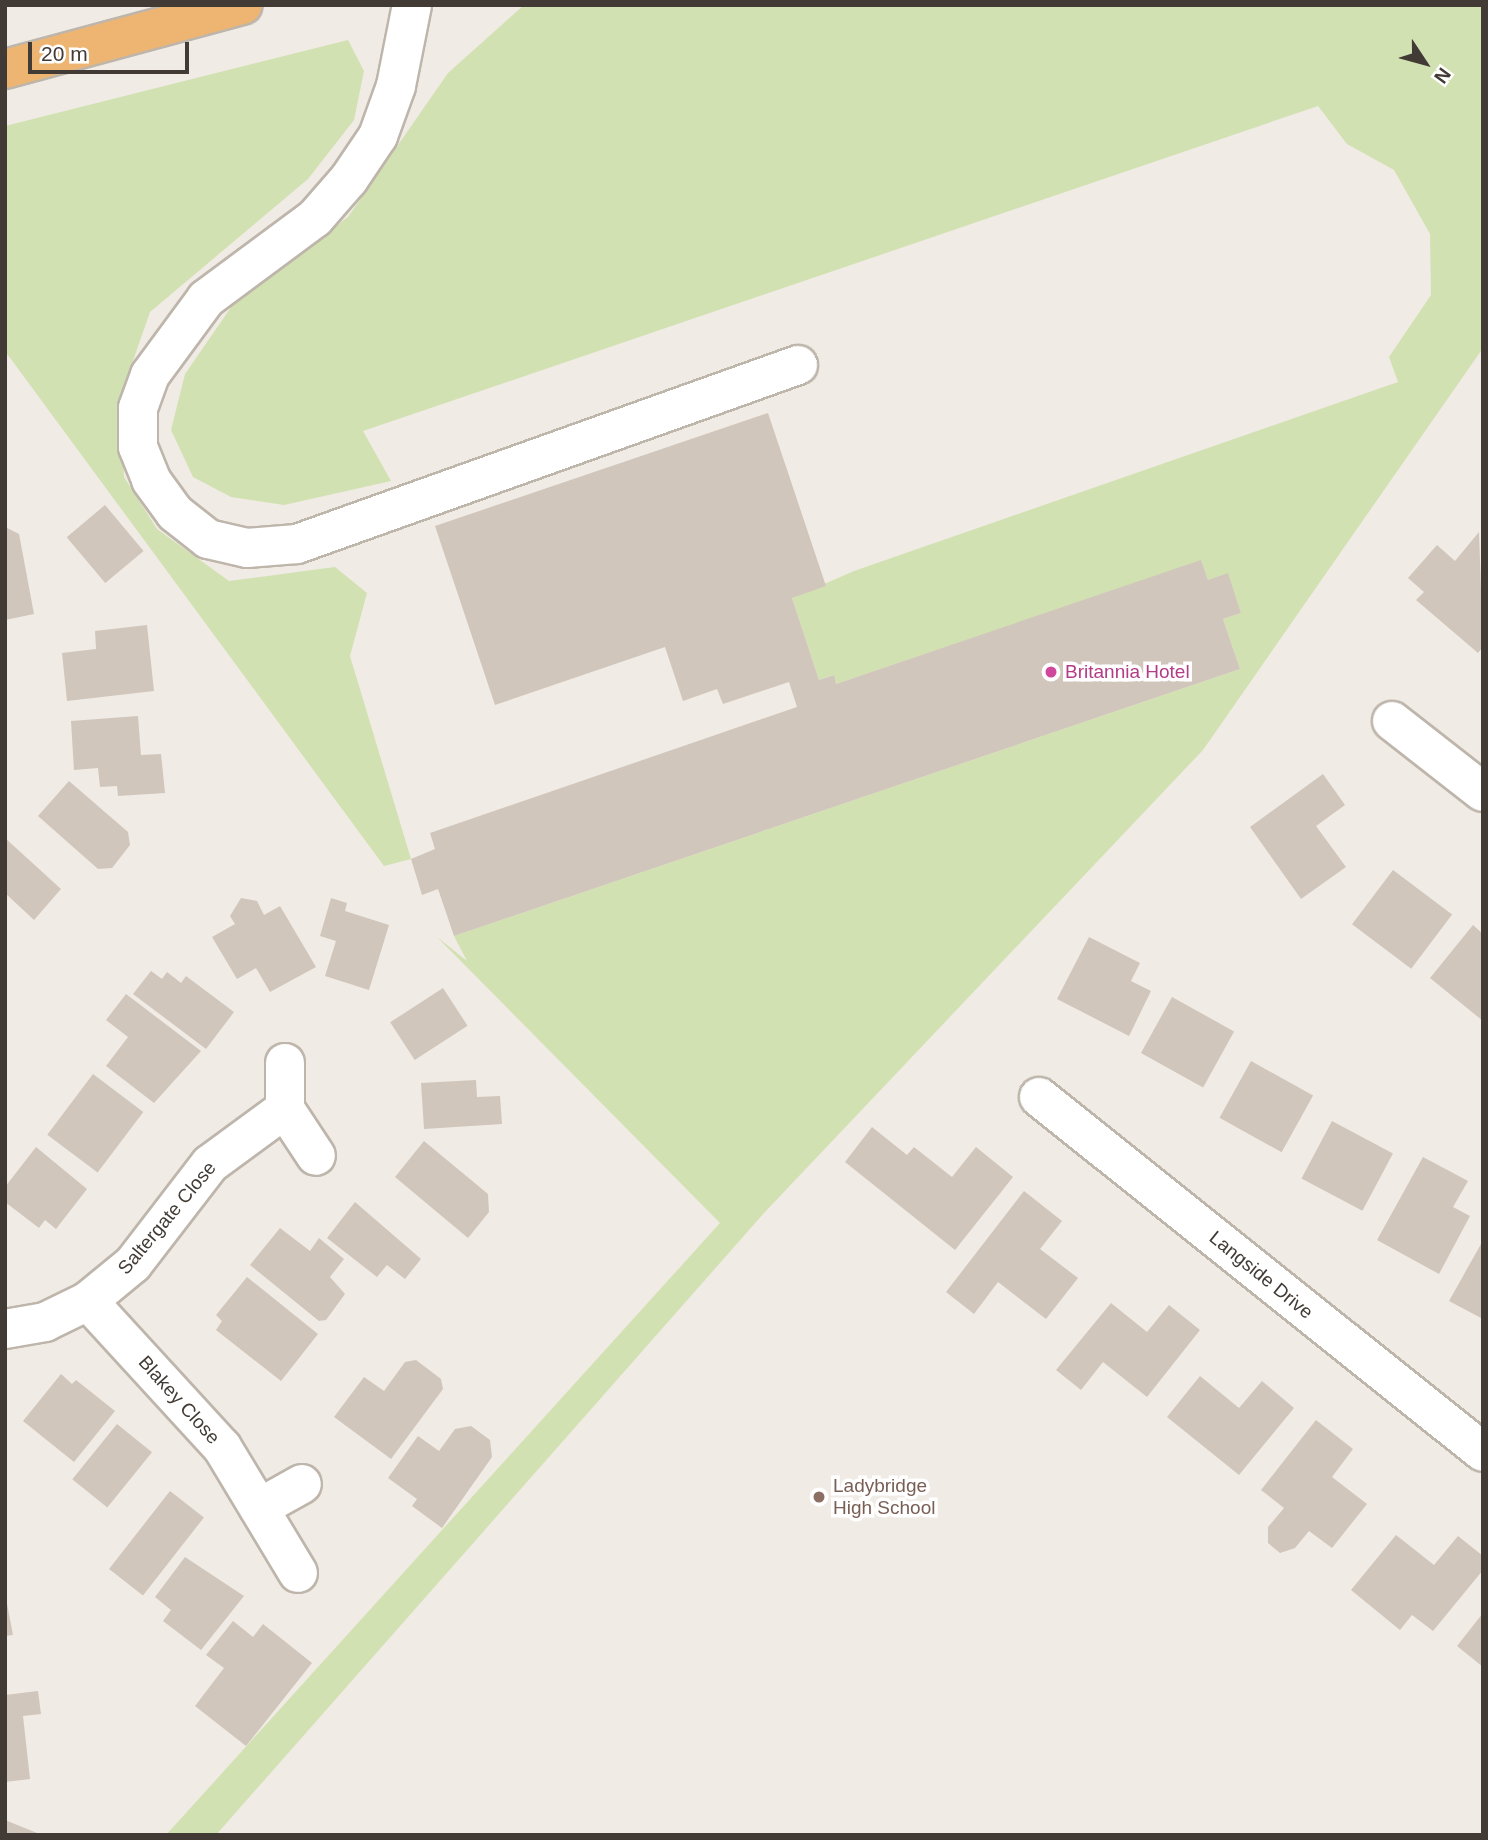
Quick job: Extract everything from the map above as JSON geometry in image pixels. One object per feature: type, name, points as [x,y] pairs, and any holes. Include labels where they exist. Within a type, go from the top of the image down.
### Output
[{"type":"highway","points":[[5,69],[243,5]]},
{"type":"street","points":[[412,5],[396,86],[378,135],[349,179],[315,218],[206,299],[150,375],[138,408],[138,447],[151,480],[175,513],[208,539],[247,548],[297,544],[798,365]]},
{"type":"street","points":[[1392,721],[1483,792]]},
{"type":"street","points":[[285,1063],[285,1110],[316,1156]]},
{"type":"street","name":"Langside Drive","points":[[1039,1097],[1483,1452]]},
{"type":"street","name":"Saltergate Close","points":[[5,1329],[46,1322],[88,1301],[133,1264],[210,1164],[285,1110]]},
{"type":"street","name":"Blakey Close","points":[[88,1301],[188,1406],[259,1508],[298,1573]]},
{"type":"street","points":[[259,1508],[303,1484]]},
{"type":"green space","points":[[524,5],[1483,5],[1483,348],[1203,750],[764,1213],[216,1835],[166,1835],[720,1223],[437,937],[467,961],[454,936],[1240,669],[1223,619],[1241,613],[1228,574],[1208,580],[1201,561],[836,684],[833,675],[819,680],[792,598],[854,571],[1398,382],[1389,357],[1431,295],[1430,234],[1394,170],[1347,144],[1318,106],[363,431],[391,481],[284,505],[231,497],[193,477],[171,430],[185,374],[236,300],[348,217],[448,73]]},
{"type":"green space","points":[[348,40],[364,71],[354,120],[308,179],[150,312],[121,395],[124,477],[157,529],[229,581],[335,567],[367,593],[350,656],[411,859],[384,866],[5,351],[5,126]]},
{"type":"building","name":"Britannia Hotel","points":[[768,413],[826,586],[792,598],[819,680],[834,675],[836,684],[1201,560],[1208,580],[1228,573],[1241,613],[1223,619],[1240,669],[454,936],[438,889],[422,895],[411,859],[435,849],[430,833],[797,707],[789,682],[723,704],[717,689],[683,701],[665,647],[495,705],[435,526]]},
{"type":"building","points":[[105,505],[144,551],[105,583],[67,537]]},
{"type":"building","points":[[5,527],[19,534],[34,614],[5,620]]},
{"type":"building","points":[[1479,532],[1483,647],[1478,653],[1416,600],[1424,592],[1408,578],[1437,545],[1455,561]]},
{"type":"building","points":[[147,625],[154,691],[67,701],[62,653],[96,649],[95,631]]},
{"type":"building","points":[[138,716],[141,755],[161,754],[165,793],[118,796],[117,786],[100,787],[98,768],[74,770],[71,721]]},
{"type":"building","points":[[1323,774],[1345,805],[1316,826],[1346,867],[1301,899],[1250,827]]},
{"type":"building","points":[[69,781],[128,832],[130,845],[112,868],[98,869],[38,816]]},
{"type":"building","points":[[5,838],[61,889],[34,920],[5,893]]},
{"type":"building","points":[[1393,870],[1452,915],[1411,969],[1352,924]]},
{"type":"building","points":[[241,898],[257,901],[264,915],[280,906],[316,967],[270,992],[256,968],[237,979],[212,937],[235,924],[230,916]]},
{"type":"building","points":[[331,898],[347,903],[345,911],[389,925],[369,990],[325,976],[336,941],[320,936]]},
{"type":"building","points":[[1473,925],[1483,934],[1483,1021],[1430,978]]},
{"type":"building","points":[[1089,937],[1140,963],[1131,981],[1151,991],[1129,1036],[1057,999]]},
{"type":"building","points":[[151,971],[162,979],[167,972],[181,983],[186,976],[234,1012],[206,1049],[133,994]]},
{"type":"building","points":[[443,988],[468,1026],[415,1060],[390,1022]]},
{"type":"building","points":[[126,994],[201,1051],[154,1103],[106,1066],[128,1037],[106,1020]]},
{"type":"building","points":[[1172,997],[1234,1031],[1203,1087],[1141,1053]]},
{"type":"building","points":[[1251,1061],[1313,1095],[1282,1152],[1219,1118]]},
{"type":"building","points":[[93,1074],[143,1112],[98,1173],[47,1135]]},
{"type":"building","points":[[476,1080],[477,1097],[500,1096],[502,1124],[424,1129],[421,1083]]},
{"type":"building","points":[[1332,1121],[1393,1153],[1362,1211],[1301,1178]]},
{"type":"building","points":[[872,1127],[907,1155],[914,1147],[952,1177],[976,1147],[1013,1177],[955,1250],[845,1162]]},
{"type":"building","points":[[424,1141],[488,1194],[489,1212],[468,1238],[395,1177]]},
{"type":"building","points":[[36,1147],[87,1189],[56,1229],[45,1220],[39,1228],[5,1202],[5,1187]]},
{"type":"building","points":[[1423,1157],[1468,1181],[1453,1207],[1470,1216],[1439,1274],[1377,1240]]},
{"type":"building","points":[[1024,1191],[1062,1221],[1040,1249],[1078,1278],[1046,1319],[998,1282],[974,1314],[946,1292]]},
{"type":"building","points":[[355,1202],[421,1259],[405,1279],[387,1265],[377,1277],[327,1238]]},
{"type":"building","points":[[280,1228],[310,1251],[319,1238],[344,1259],[330,1277],[345,1294],[326,1320],[319,1321],[250,1265]]},
{"type":"building","points":[[1481,1244],[1483,1245],[1483,1319],[1449,1301]]},
{"type":"building","points":[[247,1277],[318,1334],[281,1381],[216,1330],[222,1321],[216,1315]]},
{"type":"building","points":[[1111,1303],[1147,1332],[1169,1305],[1200,1330],[1147,1397],[1103,1362],[1081,1390],[1056,1370]]},
{"type":"building","points":[[416,1360],[441,1379],[443,1389],[391,1459],[334,1417],[364,1377],[384,1391],[405,1362]]},
{"type":"building","points":[[61,1374],[72,1384],[76,1380],[115,1411],[74,1462],[23,1421]]},
{"type":"building","points":[[1200,1376],[1239,1408],[1262,1381],[1294,1408],[1239,1475],[1167,1417]]},
{"type":"building","points":[[1316,1420],[1353,1449],[1332,1477],[1367,1504],[1332,1548],[1309,1531],[1295,1548],[1280,1553],[1268,1543],[1268,1527],[1284,1508],[1261,1490]]},
{"type":"building","points":[[117,1424],[152,1452],[107,1507],[72,1479]]},
{"type":"building","points":[[471,1426],[490,1440],[492,1457],[442,1528],[412,1506],[417,1499],[388,1478],[418,1436],[439,1451],[455,1429]]},
{"type":"building","points":[[170,1491],[204,1517],[143,1595],[109,1569]]},
{"type":"building","points":[[1396,1535],[1434,1565],[1458,1536],[1483,1556],[1483,1570],[1433,1631],[1412,1615],[1400,1630],[1351,1590]]},
{"type":"building","points":[[185,1557],[244,1596],[201,1650],[163,1621],[171,1610],[155,1597]]},
{"type":"building","points":[[5,1593],[13,1635],[5,1636]]},
{"type":"building","points":[[1483,1613],[1483,1667],[1457,1646]]},
{"type":"building","points":[[233,1621],[253,1637],[263,1624],[312,1663],[246,1746],[195,1706],[224,1668],[206,1655]]},
{"type":"building","points":[[38,1691],[41,1714],[23,1716],[30,1779],[5,1782],[5,1695]]},
{"type":"building","points":[[5,1820],[42,1835],[5,1835]]},
{"type":"place","name":"Britannia Hotel","points":[[1051,672]]},
{"type":"place","name":"Ladybridge High School","points":[[819,1497]]}]
